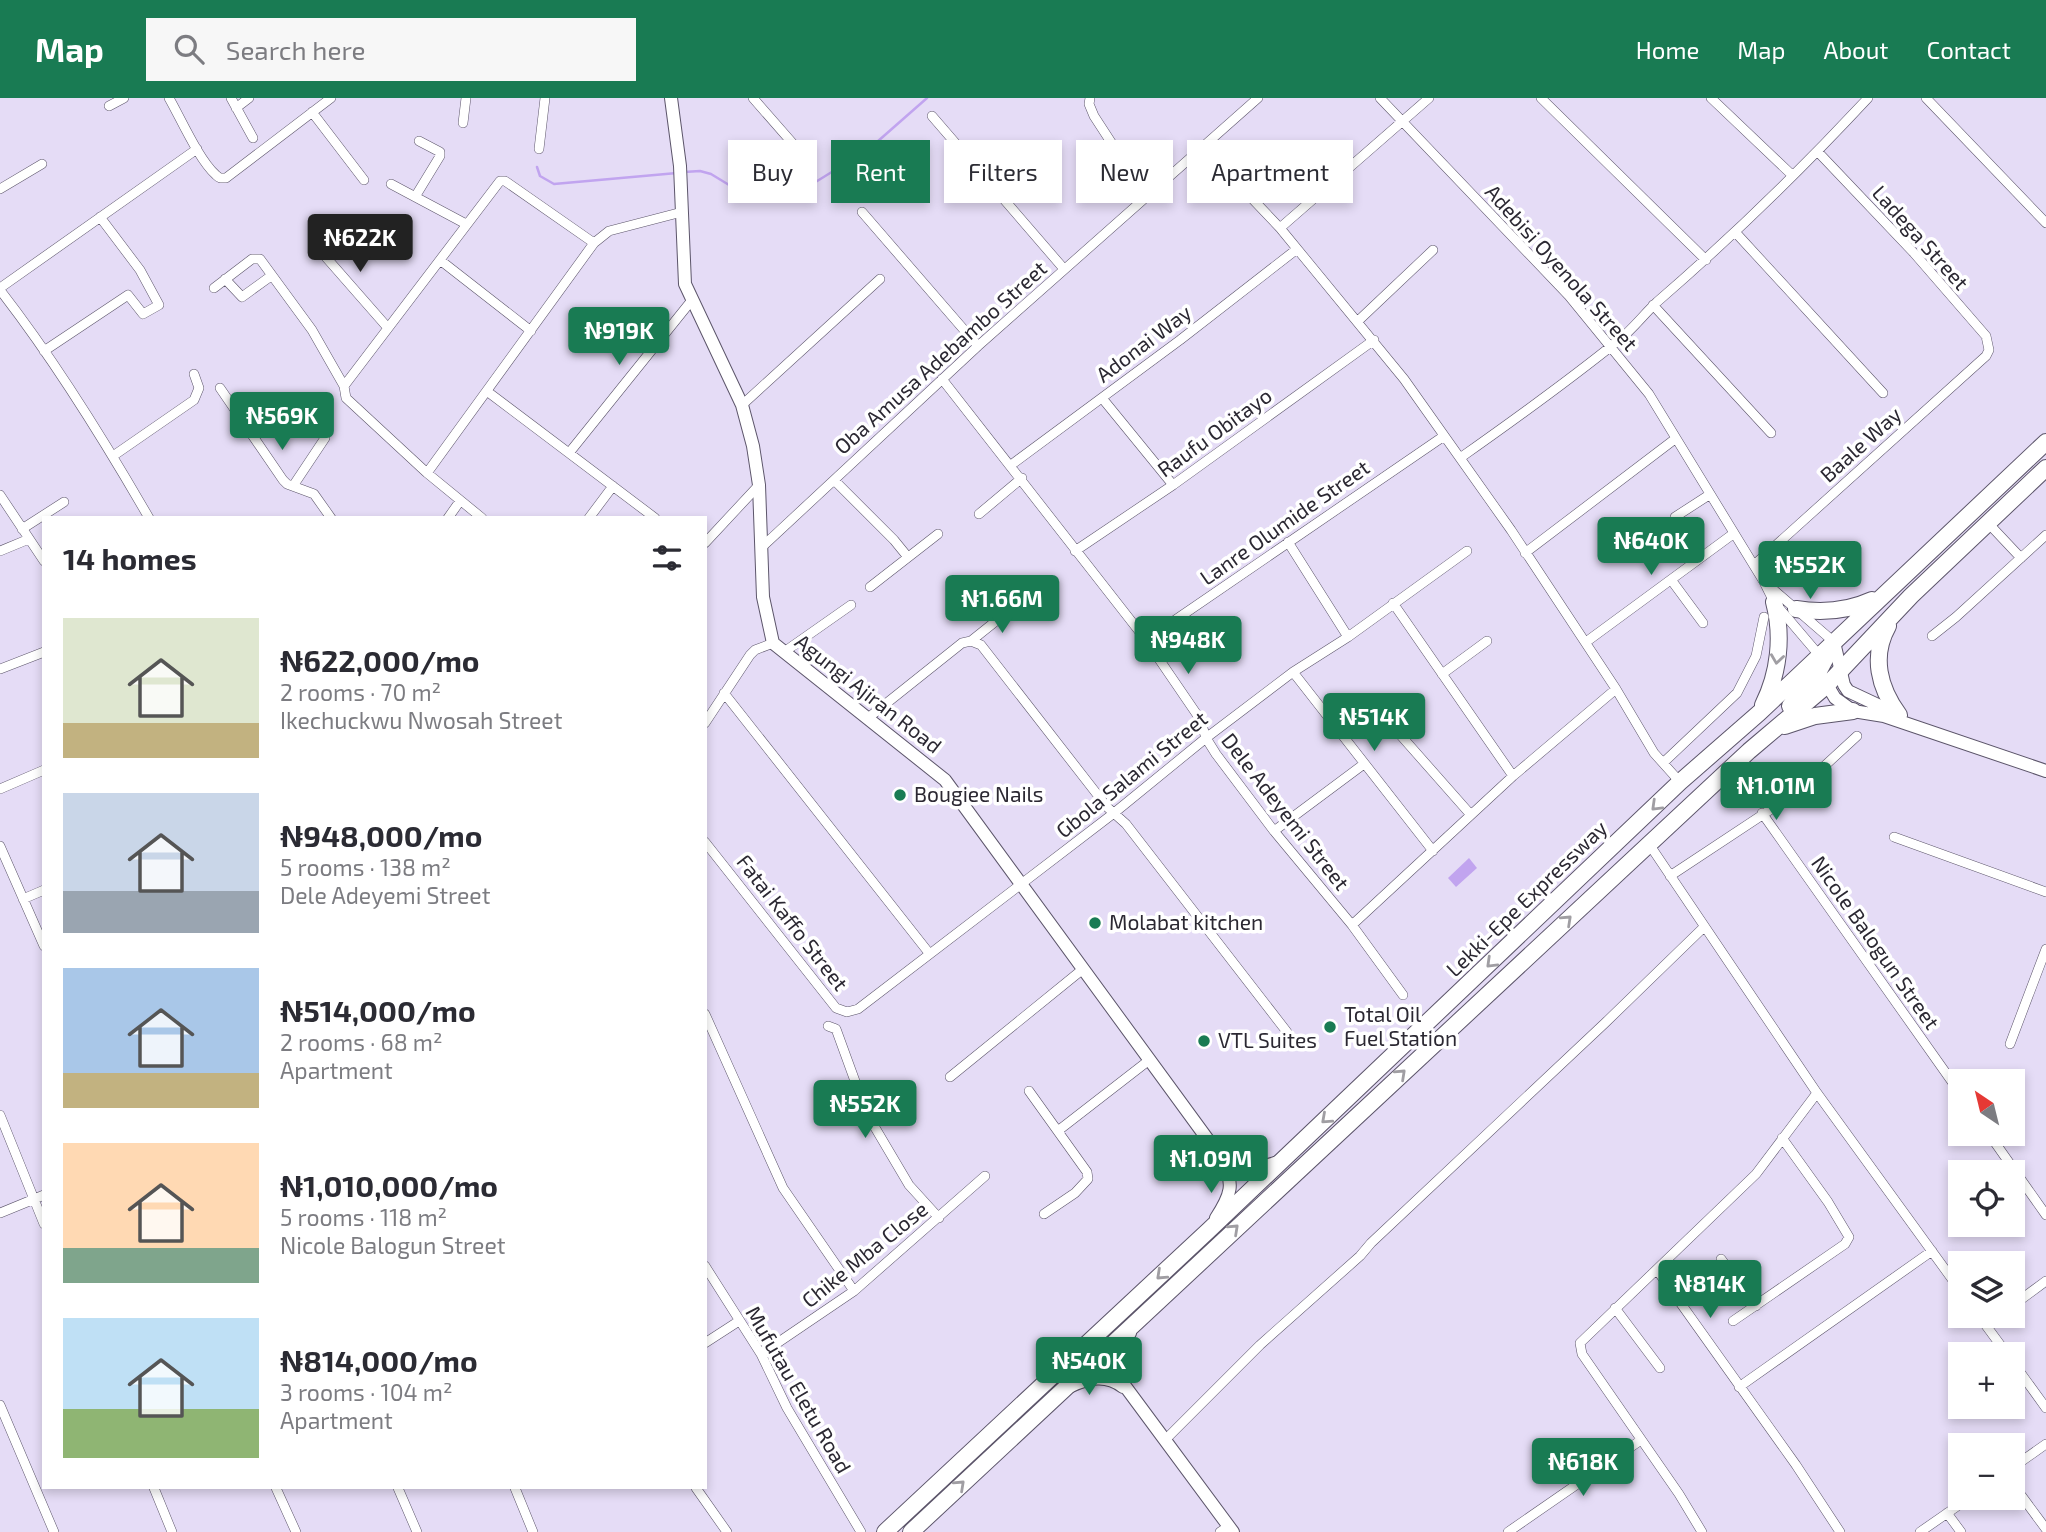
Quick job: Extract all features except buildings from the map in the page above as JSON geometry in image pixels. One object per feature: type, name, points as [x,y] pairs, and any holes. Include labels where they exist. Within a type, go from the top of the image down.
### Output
[{"type":"highway","name":"Lekki-Epe Expressway","points":[[885,1532],[1209,1230],[1680,782],[1820,662],[1834,642],[2046,442]]},
{"type":"highway","points":[[1826,685],[1839,665],[2046,468]]},
{"type":"highway","points":[[1839,665],[1845,646],[1967,525],[1982,502]]},
{"type":"highway","points":[[1796,609],[1840,610],[1858,607],[1894,585]]},
{"type":"highway","points":[[1899,715],[1883,689],[1878,664],[1879,650],[1891,620],[1911,596]]},
{"type":"highway","points":[[1759,713],[1770,690],[1778,649],[1778,618],[1774,602]]},
{"type":"highway","points":[[1708,789],[1716,774],[1798,698],[1820,662]]},
{"type":"highway","name":"Lekki-Epe Expressway","points":[[911,1532],[1648,844],[1826,685]]},
{"type":"highway","points":[[1749,751],[1777,729],[1788,724],[1815,716],[1853,711]]},
{"type":"street","points":[[109,106],[124,98]]},
{"type":"street","points":[[169,98],[197,149],[220,178],[226,177],[331,98]]},
{"type":"street","points":[[231,98],[253,138]]},
{"type":"street","points":[[236,108],[249,98]]},
{"type":"street","points":[[463,123],[466,98]]},
{"type":"street","points":[[539,149],[545,98]]},
{"type":"street","name":"Agungi Ajiran Road","points":[[671,98],[680,173],[685,284],[742,405],[754,446],[759,485],[763,597],[774,643],[945,780],[1222,1159]]},
{"type":"street","points":[[753,98],[790,140]]},
{"type":"street","points":[[1090,98],[1089,104],[1094,116],[1110,140]]},
{"type":"street","name":"Oba Amusa Adebambo Street","points":[[1211,140],[1258,98]]},
{"type":"street","name":"Adebisi Oyenola Street","points":[[1380,98],[1569,296],[1611,346],[1649,394],[1765,582]]},
{"type":"street","points":[[1280,228],[1429,98]]},
{"type":"street","points":[[1541,98],[1706,260]]},
{"type":"street","points":[[1711,98],[1792,175]]},
{"type":"street","points":[[1460,458],[1611,346],[1653,305],[1736,233],[1868,98]]},
{"type":"street","points":[[1926,98],[2046,223]]},
{"type":"street","points":[[312,112],[364,180]]},
{"type":"street","points":[[932,116],[1064,269]]},
{"type":"street","points":[[415,197],[440,156],[440,152],[419,141]]},
{"type":"street","points":[[148,516],[113,456],[0,289],[197,149]]},
{"type":"street","name":"Ladega Street","points":[[1818,152],[1914,253],[1986,336],[1989,350]]},
{"type":"street","name":"Oba Amusa Adebambo Street","points":[[1173,173],[1187,161]]},
{"type":"street","points":[[0,189],[42,164]]},
{"type":"street","points":[[344,386],[502,180],[594,243]]},
{"type":"street","points":[[391,184],[466,224]]},
{"type":"street","name":"Oba Amusa Adebambo Street","points":[[762,547],[978,346],[1138,203]]},
{"type":"street","points":[[1256,203],[1280,228],[1404,379],[1586,642],[1654,753],[1680,782]]},
{"type":"street","points":[[427,473],[594,243],[609,231],[682,212]]},
{"type":"street","points":[[862,212],[978,346]]},
{"type":"street","points":[[44,351],[128,295],[143,314],[159,305],[141,270],[100,217]]},
{"type":"street","points":[[341,220],[321,242],[324,255],[388,327]]},
{"type":"street","points":[[1736,233],[1883,393]]},
{"type":"street","name":"Adonai Way","points":[[1011,465],[1297,249]]},
{"type":"street","points":[[1358,321],[1433,250]]},
{"type":"street","points":[[214,288],[256,258],[260,260],[312,330],[344,386],[346,398],[427,473],[480,516]]},
{"type":"street","points":[[440,260],[531,331]]},
{"type":"street","points":[[225,279],[242,297],[271,276]]},
{"type":"street","points":[[742,405],[880,279]]},
{"type":"street","points":[[569,453],[692,300]]},
{"type":"street","points":[[1653,305],[1771,433]]},
{"type":"street","name":"Raufu Obitayo","points":[[1075,551],[1173,485],[1374,340]]},
{"type":"street","name":"Baale Way","points":[[1754,565],[1989,350]]},
{"type":"street","points":[[113,456],[194,400],[199,393],[194,373]]},
{"type":"street","name":"Dele Adeyemi Street","points":[[942,379],[1146,640],[1200,719],[1206,738],[1274,831],[1352,925],[1403,995]]},
{"type":"street","points":[[220,388],[284,480],[314,494],[330,516]]},
{"type":"street","points":[[488,392],[652,516]]},
{"type":"street","points":[[1102,398],[1173,485]]},
{"type":"street","name":"Lanre Olumide Street","points":[[1146,640],[1444,436]]},
{"type":"street","points":[[293,486],[325,438]]},
{"type":"street","points":[[1525,553],[1675,439]]},
{"type":"street","points":[[979,514],[1022,478]]},
{"type":"street","points":[[834,480],[907,556]]},
{"type":"street","points":[[707,541],[759,485]]},
{"type":"street","points":[[590,516],[613,486]]},
{"type":"street","points":[[0,495],[42,558]]},
{"type":"street","points":[[1675,517],[1709,495]]},
{"type":"street","points":[[448,516],[460,500]]},
{"type":"street","points":[[42,516],[64,502]]},
{"type":"street","points":[[22,529],[42,516]]},
{"type":"street","points":[[1989,524],[2021,558]]},
{"type":"street","points":[[870,587],[938,534]]},
{"type":"street","points":[[1586,642],[1734,534]]},
{"type":"street","points":[[1932,636],[2046,535]]},
{"type":"street","points":[[0,551],[29,539]]},
{"type":"street","points":[[1288,542],[1348,637]]},
{"type":"street","name":"Gbola Salami Street","points":[[858,1009],[1021,886],[1293,672],[1348,637],[1467,551]]},
{"type":"street","points":[[1672,581],[1703,623]]},
{"type":"street","points":[[1765,582],[1774,602],[1820,662],[1826,685],[1841,704],[1853,711],[1884,716],[2046,771]]},
{"type":"street","points":[[1765,582],[1834,642],[1848,691],[1924,730]]},
{"type":"street","points":[[1393,603],[1513,776]]},
{"type":"street","points":[[784,652],[851,605]]},
{"type":"street","points":[[868,718],[962,643],[971,641],[1016,605]]},
{"type":"street","points":[[1663,763],[1737,692],[1756,656],[1764,617]]},
{"type":"street","points":[[971,641],[981,645],[1134,835],[1287,1032]]},
{"type":"street","points":[[1442,674],[1487,641]]},
{"type":"street","points":[[707,720],[755,650],[774,643]]},
{"type":"street","points":[[0,669],[42,653]]},
{"type":"street","points":[[1293,672],[1433,851]]},
{"type":"street","points":[[1352,925],[1513,776],[1616,689]]},
{"type":"street","points":[[724,693],[929,953]]},
{"type":"street","points":[[1396,730],[1471,815]]},
{"type":"street","points":[[1670,876],[1794,794],[1857,736]]},
{"type":"street","points":[[1274,831],[1364,764]]},
{"type":"street","points":[[0,789],[42,771]]},
{"type":"street","name":"Nicole Balogun Street","points":[[1762,813],[1948,1076]]},
{"type":"street","points":[[1894,838],[2046,892]]},
{"type":"street","points":[[1648,844],[1817,1093],[1948,1273]]},
{"type":"street","name":"Fatai Kaffo Street","points":[[707,845],[836,1008],[847,1012],[858,1009]]},
{"type":"street","points":[[0,846],[42,942]]},
{"type":"street","points":[[23,899],[42,891]]},
{"type":"street","points":[[1166,1439],[1260,1345],[1360,1256],[1704,927]]},
{"type":"street","points":[[2010,1044],[2046,948]]},
{"type":"street","points":[[950,1077],[1083,969]]},
{"type":"street","points":[[707,1018],[783,1188],[854,1291]]},
{"type":"street","points":[[828,1026],[836,1029],[867,1114],[909,1185],[939,1218]]},
{"type":"street","points":[[1059,1130],[1148,1061]]},
{"type":"street","points":[[1029,1091],[1059,1130],[1087,1172],[1088,1179],[1076,1194],[1044,1214]]},
{"type":"street","points":[[1702,1532],[1679,1494],[1582,1354],[1580,1343],[1756,1174],[1817,1093]]},
{"type":"street","points":[[0,1115],[42,1219]]},
{"type":"street","points":[[1733,1321],[1845,1244],[1849,1237],[1828,1202],[1782,1138]]},
{"type":"street","points":[[1997,1146],[2046,1215]]},
{"type":"street","points":[[1222,1159],[1234,1167],[1256,1170],[1278,1162]]},
{"type":"street","points":[[1209,1230],[1229,1193],[1230,1174],[1222,1159]]},
{"type":"street","name":"Chike Mba Close","points":[[761,1354],[854,1291],[985,1176]]},
{"type":"street","points":[[0,1213],[42,1196]]},
{"type":"street","points":[[1739,1387],[1932,1251]]},
{"type":"street","points":[[1721,1259],[1756,1306]]},
{"type":"street","name":"Mufutau Eletu Road","points":[[707,1269],[761,1354],[787,1408],[861,1532]]},
{"type":"street","points":[[1657,1270],[1796,1465],[1840,1532]]},
{"type":"street","points":[[2025,1296],[2046,1281]]},
{"type":"street","points":[[1615,1308],[1660,1368]]},
{"type":"street","points":[[1144,1312],[1118,1354],[1117,1371],[1127,1390],[1166,1439],[1227,1530]]},
{"type":"street","points":[[707,1342],[739,1321]]},
{"type":"street","points":[[1054,1398],[1070,1387],[1094,1378],[1111,1380],[1127,1390]]},
{"type":"street","points":[[2025,1379],[2046,1408]]},
{"type":"street","points":[[0,1405],[54,1532]]},
{"type":"street","points":[[1508,1532],[1641,1440]]},
{"type":"street","points":[[2025,1459],[2046,1444]]},
{"type":"street","points":[[154,1489],[173,1532]]},
{"type":"street","points":[[276,1489],[296,1532]]},
{"type":"street","points":[[398,1489],[417,1532]]},
{"type":"street","points":[[514,1489],[533,1532]]},
{"type":"street","points":[[697,1489],[727,1532]]},
{"type":"street","points":[[2025,1501],[2046,1529]]},
{"type":"street","points":[[1920,1532],[1951,1510]]},
{"type":"street","points":[[1947,1513],[1961,1532]]},
{"type":"shaded area","points":[[1469,858],[1477,868],[1456,887],[1448,878]]},
{"type":"waterway","points":[[684,172],[700,171],[711,174],[734,188],[754,192],[783,196],[801,191],[869,149],[927,98]]},
{"type":"waterway","points":[[537,167],[540,176],[554,184],[677,173]]},
{"type":"place","name":"Bougiee Nails","points":[[900,795]]},
{"type":"place","name":"Molabat kitchen","points":[[1095,923]]},
{"type":"place","name":"Total Oil Fuel Station","points":[[1330,1027]]},
{"type":"place","name":"VTL Suites","points":[[1204,1041]]}]
